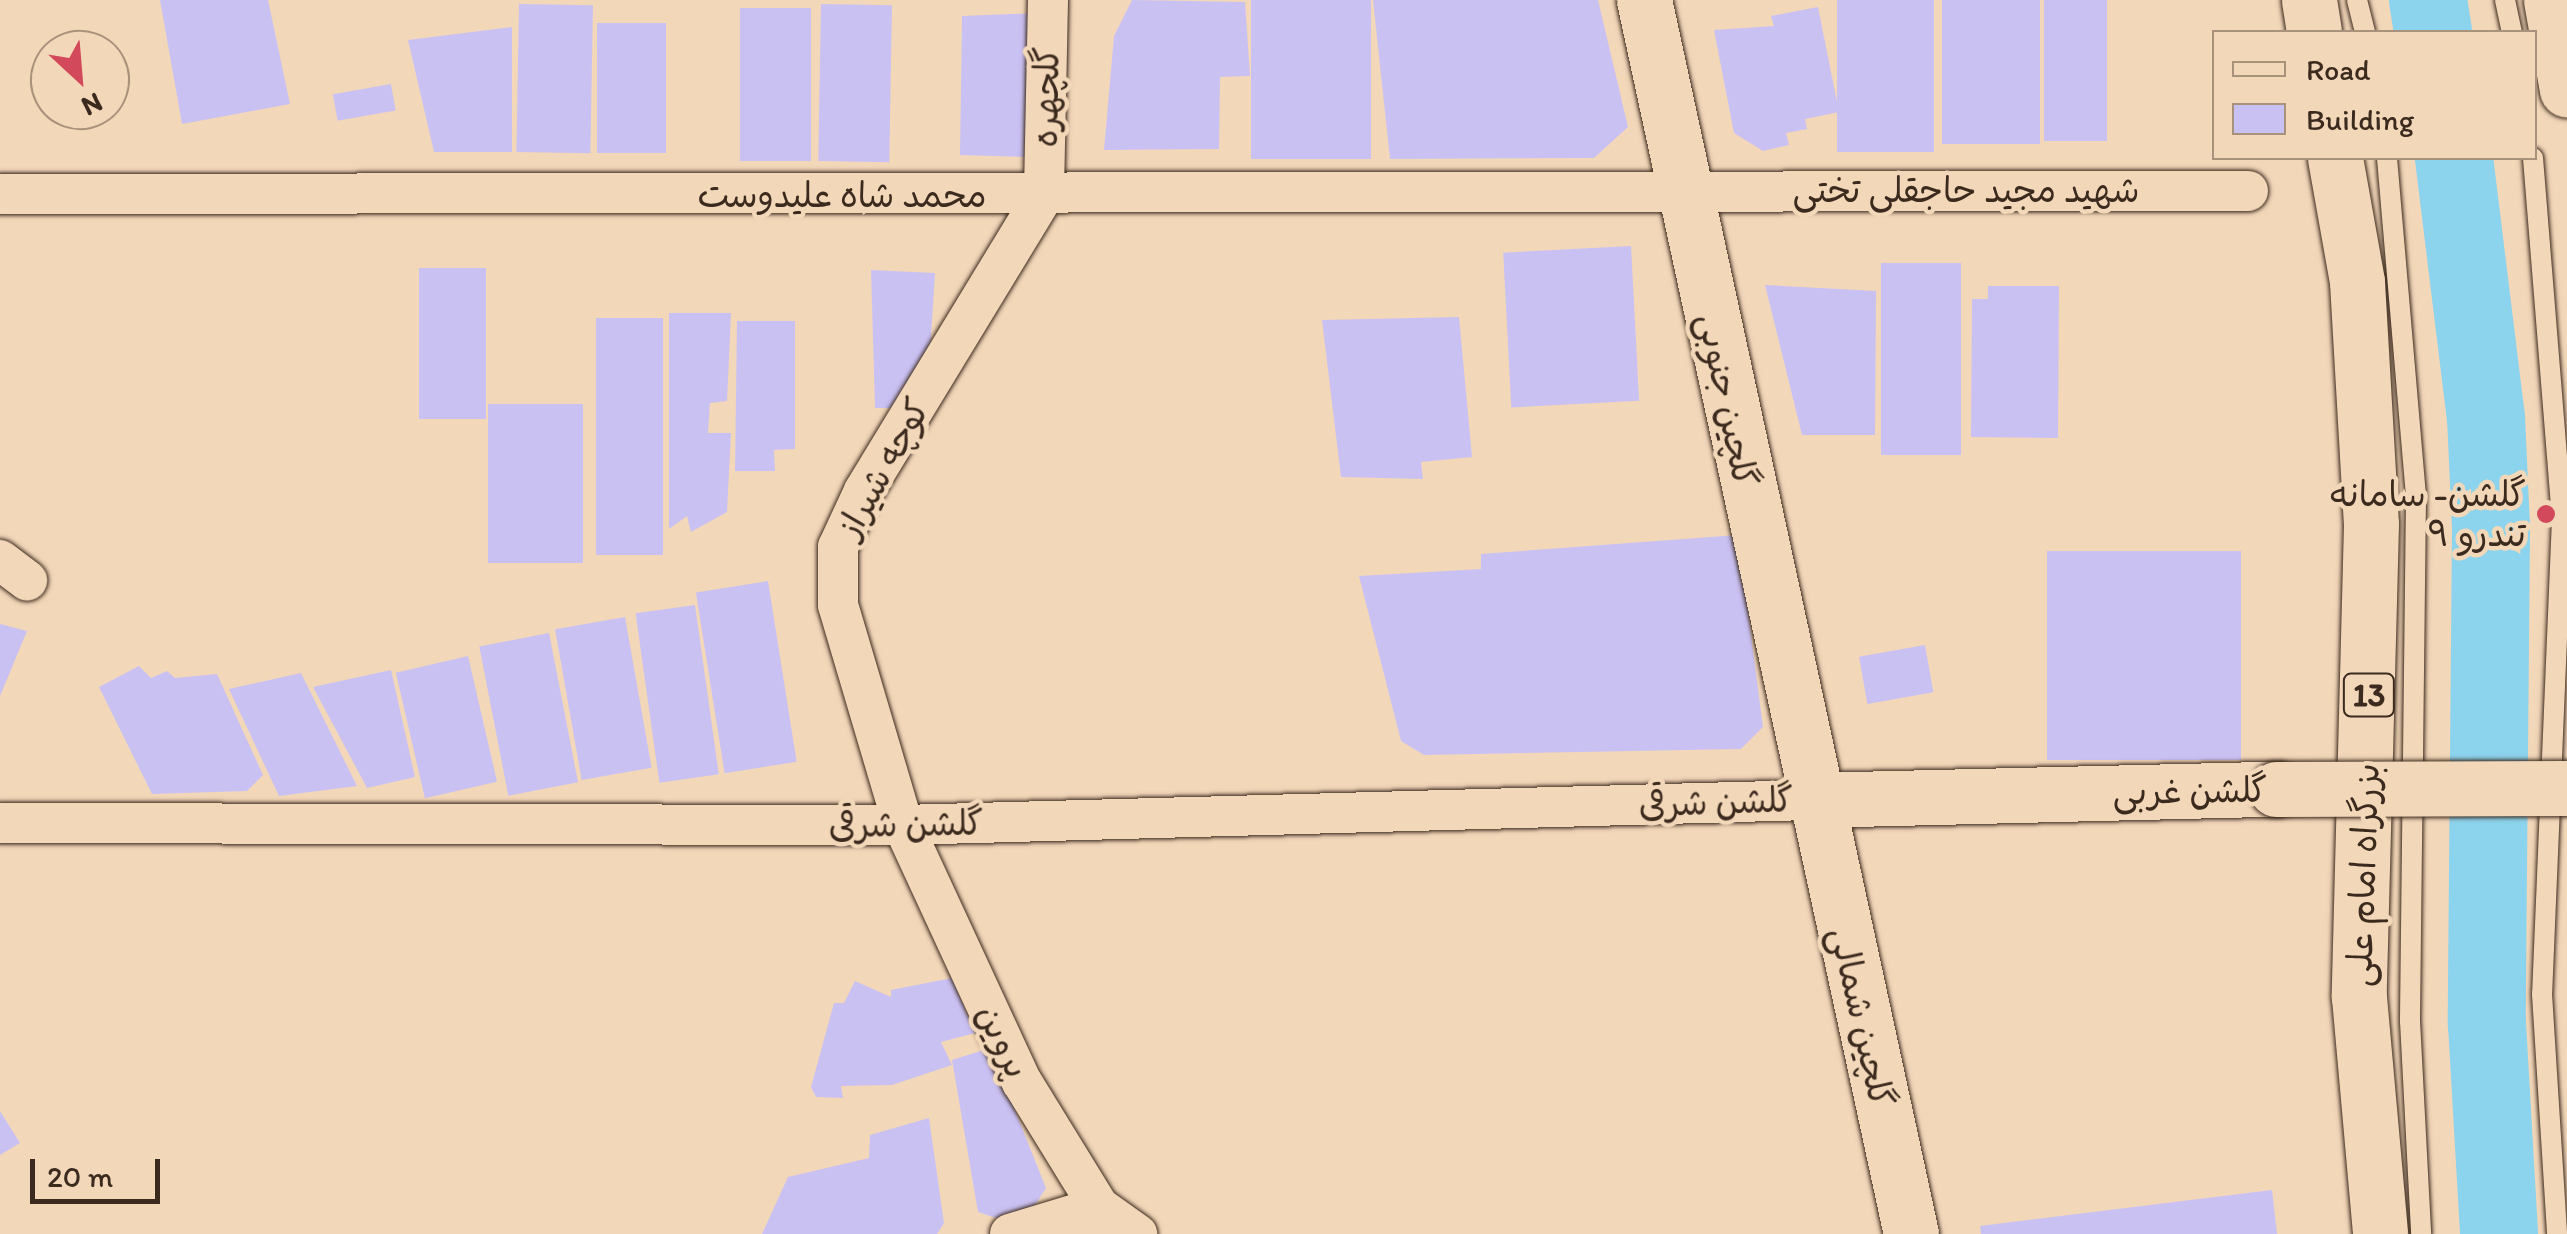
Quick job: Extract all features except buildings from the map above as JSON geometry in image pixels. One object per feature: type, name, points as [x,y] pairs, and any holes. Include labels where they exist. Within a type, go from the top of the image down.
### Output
[{"type":"main road","name":"گلچین جنوبی","points":[[1644,0],[1812,800]]},
{"type":"main road","points":[[2309,0],[2314,30]]},
{"type":"main road","points":[[2551,0],[2567,90]]},
{"type":"main road","name":"بزرگراه امام علی","points":[[2336,160],[2357,282],[2371,524],[2359,997],[2380,1234]]},
{"type":"main road","name":"گلشن غربی","points":[[1812,800],[2276,789],[2567,788]]},
{"type":"main road","name":"گلچین شمالی","points":[[1812,800],[1911,1234]]},
{"type":"street","name":"گلچهره","points":[[1044,195],[1048,0]]},
{"type":"street","name":"محمد شاه علیدوست","points":[[0,194],[1044,195],[1684,189]]},
{"type":"street","name":"شهید مجید حاجقلی تختی","points":[[1684,189],[2248,191]]},
{"type":"street","name":"کوچه شیراز","points":[[903,825],[838,605],[838,547],[864,492],[1044,195]]},
{"type":"street","name":"گلشن شرقی","points":[[0,823],[903,825],[1812,800]]},
{"type":"street","name":"پروین","points":[[903,825],[1022,1082],[1097,1220],[1138,1234]]},
{"type":"street","points":[[1010,1234],[1097,1220]]},
{"type":"lane","points":[[2358,0],[2364,30]]},
{"type":"lane","points":[[2505,0],[2512,30]]},
{"type":"lane","points":[[2387,160],[2416,497],[2410,1021],[2421,1234]]},
{"type":"lane","points":[[2533,160],[2562,519],[2542,994],[2557,1234]]},
{"type":"waterway","points":[[2428,0],[2433,30]]},
{"type":"waterway","points":[[2454,160],[2486,417],[2491,527],[2487,1024],[2499,1234]]},
{"type":"place","name":"گلشن- سامانه ۹ تندرو","points":[[2546,514]]}]
